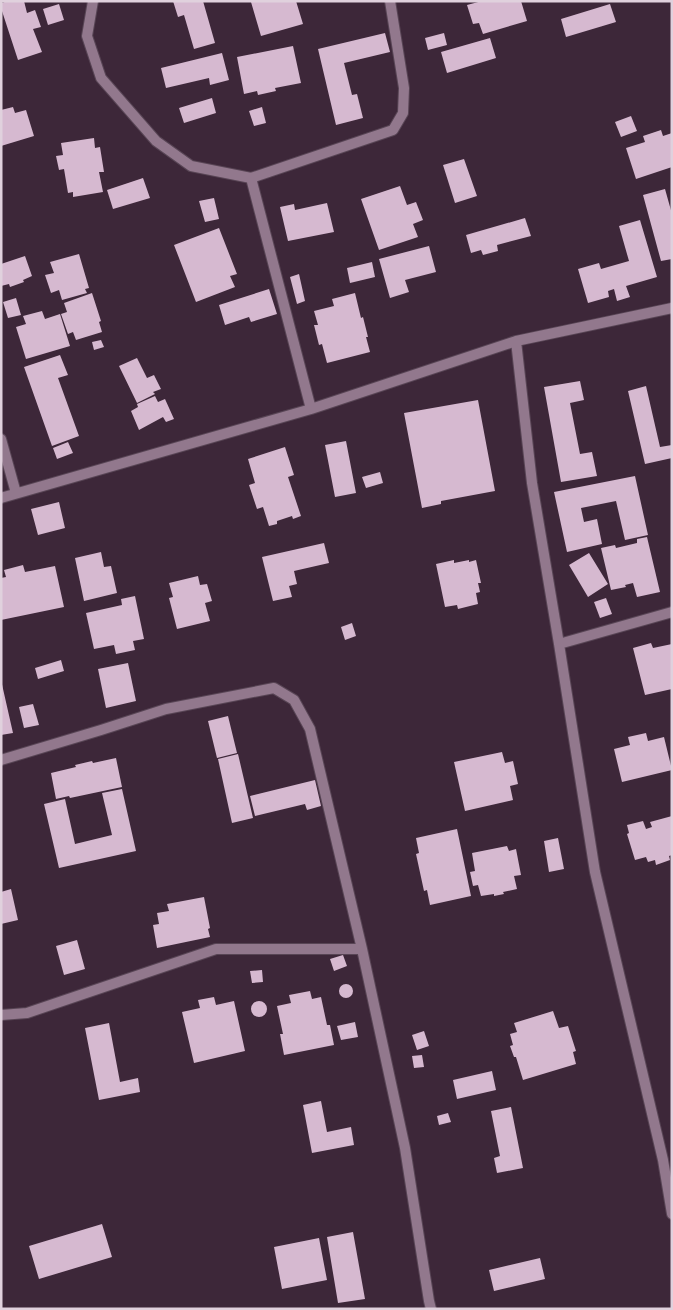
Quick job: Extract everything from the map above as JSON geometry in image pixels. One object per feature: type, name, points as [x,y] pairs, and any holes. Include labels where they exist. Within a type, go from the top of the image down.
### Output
[{"type":"street","points":[[92,1],[87,36],[101,78],[132,115],[156,140],[191,166],[251,178],[393,130],[403,112],[404,88],[390,1]]},
{"type":"street","points":[[251,178],[311,409]]},
{"type":"street","points":[[1,498],[311,409],[516,341],[672,308]]},
{"type":"street","points":[[516,341],[532,483],[595,872],[663,1160],[672,1214]]},
{"type":"street","points":[[1,439],[16,493]]},
{"type":"street","points":[[559,644],[672,612]]},
{"type":"street","points":[[1,760],[166,709],[274,688],[294,700],[310,729],[362,949],[406,1148],[431,1309]]},
{"type":"street","points":[[1,1015],[27,1013],[216,949],[362,949]]},
{"type":"building","points":[[24,1],[27,13],[35,10],[41,27],[33,29],[42,52],[18,60],[1,8],[1,3]]},
{"type":"building","points":[[173,1],[203,1],[215,43],[194,49],[184,15],[178,17]]},
{"type":"building","points":[[296,1],[303,24],[261,36],[251,2]]},
{"type":"building","points":[[482,1],[521,1],[527,21],[483,34],[479,23],[473,24],[467,5]]},
{"type":"building","points":[[59,4],[64,20],[48,25],[43,9]]},
{"type":"building","points":[[610,4],[616,22],[566,37],[561,19]]},
{"type":"building","points":[[385,33],[390,52],[344,63],[352,95],[357,94],[363,118],[336,125],[318,49]]},
{"type":"building","points":[[444,33],[447,45],[428,50],[425,38]]},
{"type":"building","points":[[490,38],[496,58],[447,73],[441,52]]},
{"type":"building","points":[[293,46],[301,83],[275,88],[276,91],[258,95],[257,91],[244,94],[237,57]]},
{"type":"building","points":[[222,53],[229,80],[210,85],[209,78],[166,88],[161,68]]},
{"type":"building","points":[[212,98],[216,113],[184,123],[179,108]]},
{"type":"building","points":[[13,107],[15,113],[26,110],[34,136],[1,146],[1,110]]},
{"type":"building","points":[[262,107],[266,123],[254,126],[249,111]]},
{"type":"building","points":[[631,116],[637,131],[621,137],[615,122]]},
{"type":"building","points":[[661,130],[663,136],[672,133],[672,167],[636,179],[626,148],[645,142],[643,136]]},
{"type":"building","points":[[94,138],[95,148],[100,147],[104,172],[99,172],[103,192],[73,197],[73,192],[68,193],[64,169],[59,170],[56,156],[63,155],[61,143]]},
{"type":"building","points":[[464,159],[477,196],[455,203],[443,165]]},
{"type":"building","points":[[143,178],[150,198],[113,209],[107,190]]},
{"type":"building","points":[[400,186],[407,205],[416,202],[423,220],[413,224],[418,237],[379,250],[361,199]]},
{"type":"building","points":[[665,189],[672,214],[672,259],[661,261],[643,195]]},
{"type":"building","points":[[214,198],[219,219],[205,222],[199,201]]},
{"type":"building","points":[[327,203],[334,232],[288,241],[280,207],[294,204],[295,210]]},
{"type":"building","points":[[525,218],[531,236],[497,245],[498,251],[483,255],[481,250],[471,253],[466,235]]},
{"type":"building","points":[[640,220],[657,277],[626,286],[630,297],[617,301],[614,289],[608,291],[609,297],[588,303],[578,269],[599,263],[601,269],[629,261],[619,226]]},
{"type":"building","points":[[219,228],[237,274],[230,276],[235,287],[196,302],[174,245]]},
{"type":"building","points":[[429,246],[436,272],[405,280],[409,292],[390,298],[379,259]]},
{"type":"building","points":[[79,254],[89,288],[85,289],[87,293],[62,300],[59,290],[51,293],[45,275],[54,273],[50,262]]},
{"type":"building","points":[[25,256],[32,276],[23,280],[24,282],[10,287],[9,284],[1,286],[1,264]]},
{"type":"building","points":[[372,262],[375,277],[350,283],[347,268]]},
{"type":"building","points":[[299,274],[305,301],[297,304],[290,277]]},
{"type":"building","points":[[269,289],[277,314],[251,322],[249,317],[225,325],[219,305]]},
{"type":"building","points":[[92,293],[101,321],[99,322],[102,332],[76,340],[73,332],[68,334],[61,314],[67,312],[64,303]]},
{"type":"building","points":[[355,293],[361,318],[363,317],[370,352],[327,363],[322,344],[319,345],[314,325],[318,325],[314,311],[334,306],[332,299]]},
{"type":"building","points":[[16,298],[21,315],[8,318],[3,302]]},
{"type":"building","points":[[42,311],[45,319],[60,314],[70,346],[26,359],[16,327],[26,324],[23,316]]},
{"type":"building","points":[[101,340],[104,347],[94,350],[92,342]]},
{"type":"building","points":[[60,355],[68,375],[58,378],[79,436],[52,446],[24,367]]},
{"type":"building","points":[[137,358],[147,378],[154,375],[161,389],[137,403],[119,366]]},
{"type":"building","points":[[580,381],[584,400],[570,403],[580,454],[592,452],[597,476],[561,482],[544,387]]},
{"type":"building","points":[[646,386],[660,447],[672,445],[672,458],[645,464],[628,391]]},
{"type":"building","points":[[155,396],[158,402],[165,399],[174,419],[166,422],[163,417],[139,430],[131,411],[138,407],[137,404]]},
{"type":"building","points":[[478,400],[495,491],[441,501],[441,504],[422,508],[404,413]]},
{"type":"building","points":[[346,441],[356,493],[335,497],[325,445]]},
{"type":"building","points":[[68,442],[73,453],[57,459],[53,448]]},
{"type":"building","points":[[285,447],[294,475],[288,477],[301,516],[293,519],[292,516],[269,526],[263,507],[257,509],[249,485],[255,483],[248,459]]},
{"type":"building","points":[[380,472],[383,483],[366,488],[362,477]]},
{"type":"building","points":[[635,476],[648,535],[625,540],[616,501],[581,508],[584,522],[597,519],[602,544],[567,552],[554,492]]},
{"type":"building","points":[[59,502],[65,528],[38,535],[31,509]]},
{"type":"building","points":[[647,537],[660,592],[637,597],[633,583],[625,585],[626,587],[611,590],[601,548],[615,545],[616,548],[637,543],[637,539]]},
{"type":"building","points":[[324,543],[329,563],[294,571],[297,584],[289,586],[292,597],[273,601],[262,557]]},
{"type":"building","points":[[101,552],[104,567],[111,566],[117,593],[84,601],[75,558]]},
{"type":"building","points":[[589,553],[608,584],[588,597],[569,565]]},
{"type":"building","points":[[454,560],[454,563],[476,560],[481,583],[478,583],[480,592],[476,593],[478,604],[458,609],[457,605],[445,607],[436,564]]},
{"type":"building","points":[[23,565],[25,572],[55,566],[64,607],[1,620],[1,578],[6,577],[4,570]]},
{"type":"building","points":[[198,576],[200,585],[207,584],[212,601],[205,603],[210,621],[177,629],[169,598],[173,597],[169,583]]},
{"type":"building","points":[[135,596],[144,639],[133,641],[135,650],[116,654],[114,645],[94,649],[86,613],[122,605],[121,599]]},
{"type":"building","points":[[606,598],[612,614],[600,618],[594,602]]},
{"type":"building","points":[[352,623],[356,636],[345,640],[341,627]]},
{"type":"building","points":[[651,643],[653,648],[672,644],[672,689],[645,695],[633,648]]},
{"type":"building","points":[[61,660],[64,671],[38,679],[35,668]]},
{"type":"building","points":[[128,663],[136,701],[106,708],[98,669]]},
{"type":"building","points":[[1,680],[13,733],[1,735]]},
{"type":"building","points":[[33,704],[39,725],[24,728],[19,707]]},
{"type":"building","points":[[228,716],[237,753],[217,758],[208,721]]},
{"type":"building","points":[[646,733],[648,741],[664,737],[672,770],[622,782],[614,749],[630,745],[628,737]]},
{"type":"building","points":[[502,752],[505,763],[513,761],[518,784],[510,786],[513,800],[465,811],[454,762]]},
{"type":"building","points":[[238,754],[253,818],[232,823],[218,759]]},
{"type":"building","points":[[116,758],[122,787],[70,798],[69,796],[56,799],[51,773],[92,761],[93,763]]},
{"type":"building","points":[[315,780],[321,806],[307,810],[305,804],[255,816],[250,796]]},
{"type":"building","points":[[122,789],[136,851],[59,868],[44,804],[65,799],[75,844],[112,835],[102,793]]},
{"type":"building","points":[[672,816],[672,855],[669,856],[670,860],[656,865],[655,860],[648,862],[646,857],[635,860],[627,834],[629,833],[627,825],[643,821],[646,829],[652,827],[650,822]]},
{"type":"building","points":[[457,829],[471,896],[430,905],[427,890],[424,891],[416,854],[419,853],[416,838]]},
{"type":"building","points":[[558,838],[564,869],[549,872],[544,841]]},
{"type":"building","points":[[507,846],[509,851],[516,849],[521,875],[514,876],[517,889],[494,896],[494,894],[481,896],[478,885],[473,886],[470,872],[475,871],[472,853]]},
{"type":"building","points":[[11,889],[18,920],[1,924],[1,892]]},
{"type":"building","points":[[204,897],[210,937],[157,948],[153,925],[159,924],[157,913],[169,911],[167,904]]},
{"type":"building","points":[[77,940],[85,969],[64,975],[56,946]]},
{"type":"building","points":[[343,955],[347,966],[334,971],[330,959]]},
{"type":"building","points":[[262,970],[263,982],[252,983],[250,971]]},
{"type":"building","points":[[343,984],[349,984],[353,991],[349,998],[343,998],[339,994],[339,988]]},
{"type":"building","points":[[310,991],[312,999],[321,997],[327,1025],[330,1025],[334,1045],[284,1055],[280,1034],[283,1034],[277,1006],[291,1003],[289,995]]},
{"type":"building","points":[[214,997],[216,1005],[234,1001],[245,1051],[194,1063],[182,1012],[200,1008],[198,1000]]},
{"type":"building","points":[[259,1001],[265,1003],[267,1009],[265,1015],[259,1017],[253,1015],[251,1009],[253,1003]]},
{"type":"building","points":[[553,1011],[559,1028],[568,1026],[576,1051],[573,1052],[576,1064],[523,1080],[516,1057],[514,1057],[510,1046],[513,1045],[510,1034],[517,1032],[514,1023]]},
{"type":"building","points":[[355,1022],[358,1037],[341,1040],[337,1026]]},
{"type":"building","points":[[109,1023],[120,1082],[138,1078],[140,1092],[99,1100],[85,1028]]},
{"type":"building","points":[[424,1031],[429,1046],[417,1050],[412,1035]]},
{"type":"building","points":[[422,1055],[424,1067],[414,1068],[412,1056]]},
{"type":"building","points":[[492,1071],[496,1090],[457,1099],[453,1080]]},
{"type":"building","points":[[321,1101],[327,1132],[351,1127],[354,1145],[312,1153],[303,1105]]},
{"type":"building","points":[[511,1107],[523,1168],[497,1173],[494,1158],[500,1156],[491,1111]]},
{"type":"building","points":[[448,1113],[451,1122],[439,1125],[437,1116]]},
{"type":"building","points":[[102,1224],[112,1257],[39,1279],[29,1246]]},
{"type":"building","points":[[353,1232],[365,1299],[338,1303],[327,1237]]},
{"type":"building","points":[[319,1238],[327,1280],[282,1289],[274,1247]]},
{"type":"building","points":[[540,1258],[545,1279],[494,1291],[489,1270]]}]
